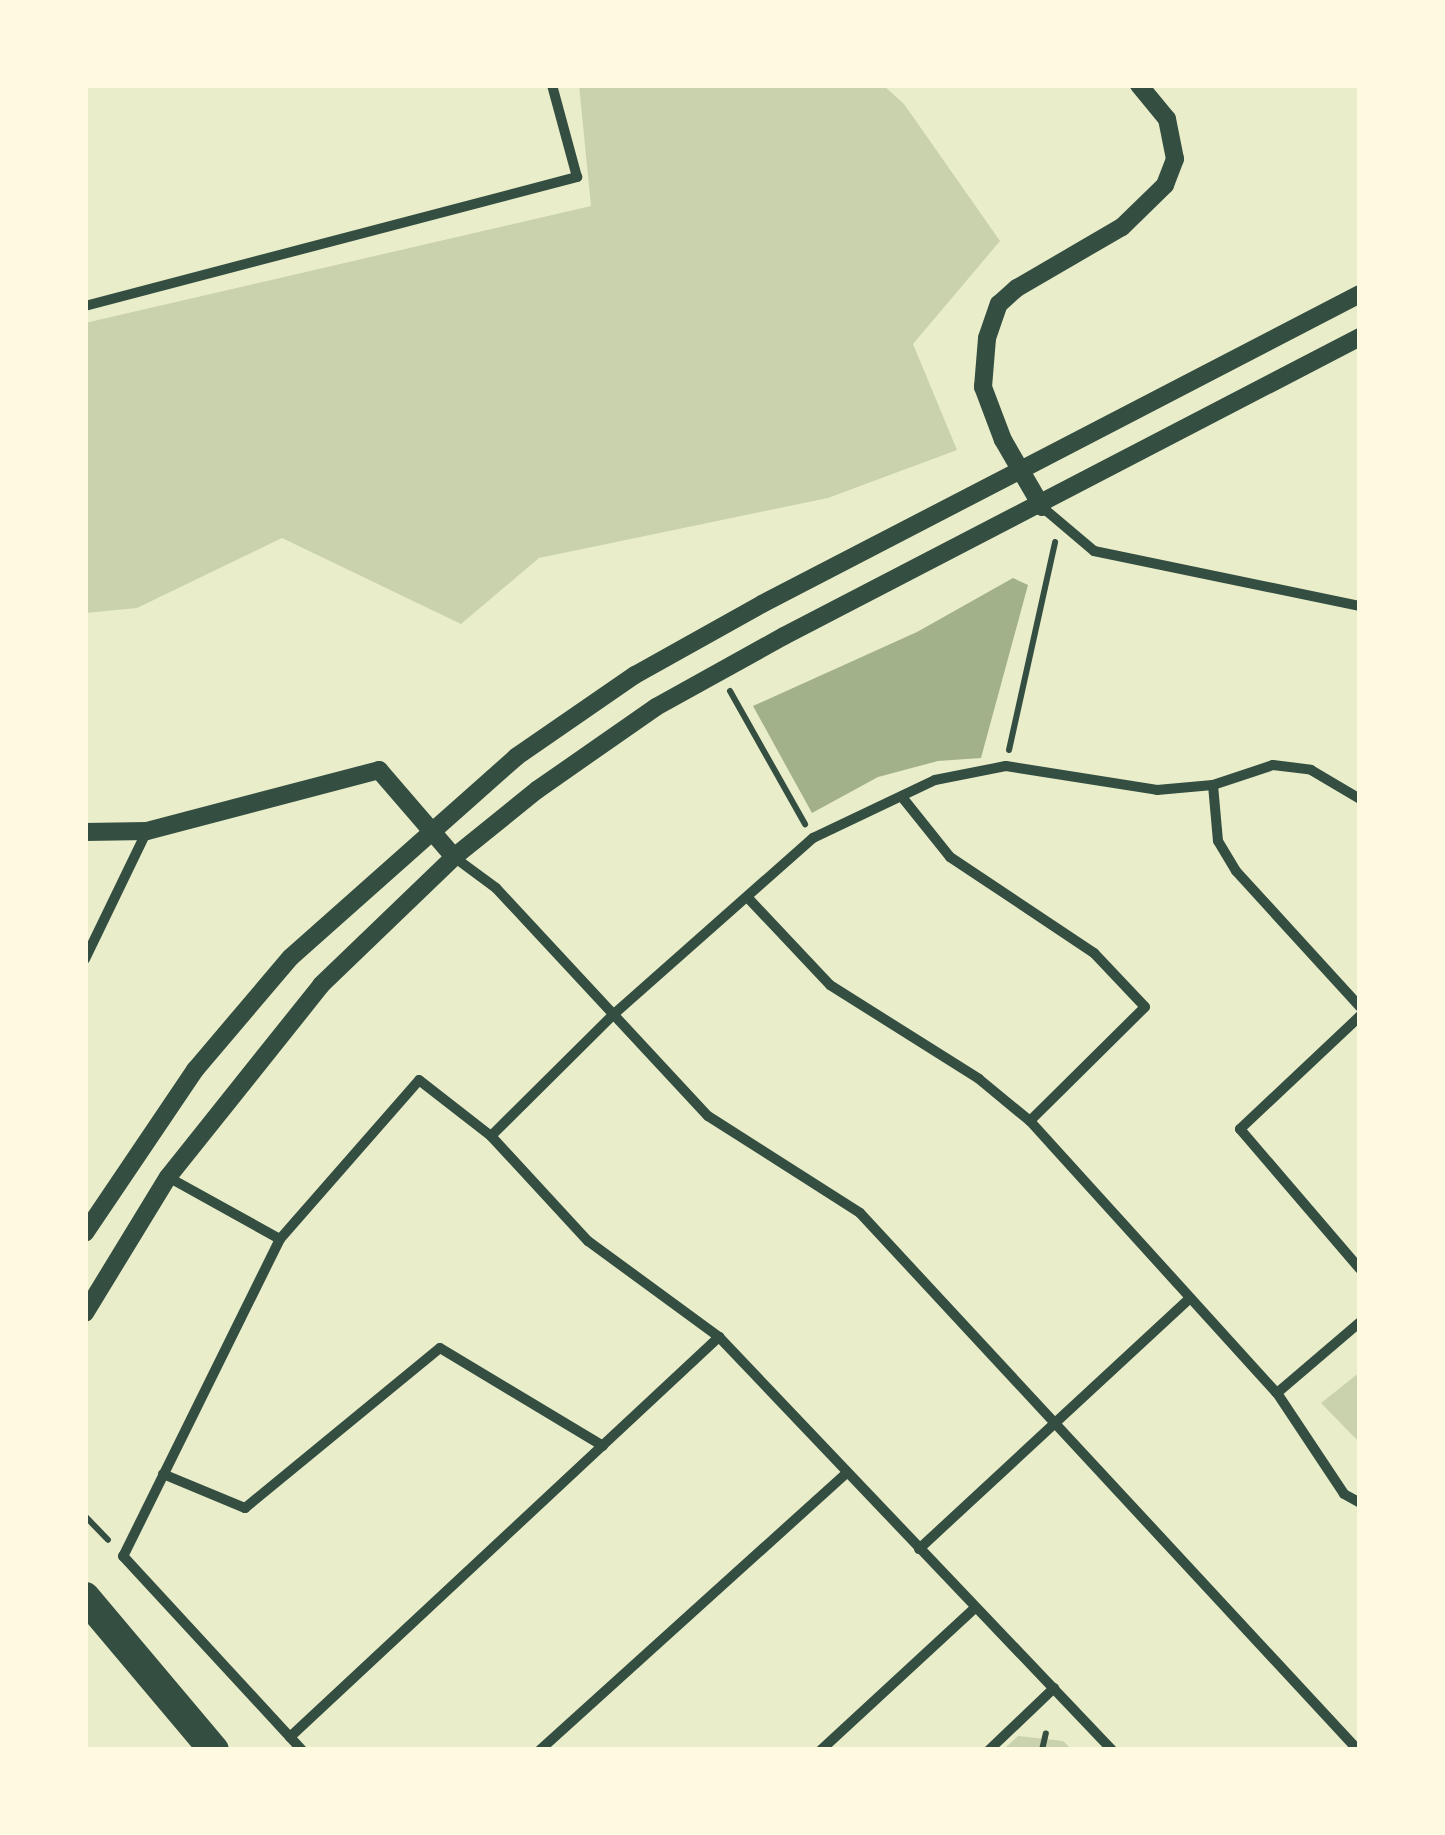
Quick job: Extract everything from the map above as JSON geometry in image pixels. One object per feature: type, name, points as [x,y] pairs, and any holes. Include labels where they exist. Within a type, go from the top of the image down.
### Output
[{"type":"highway","points":[[85,1597],[214,1750]]},
{"type":"street","points":[[85,306],[577,177],[552,85]]},
{"type":"street","points":[[1139,85],[1167,119],[1174,159],[1165,185],[1122,227],[1017,288],[999,304],[987,338],[983,387],[1020,470],[1042,507],[1094,551],[1360,606]]},
{"type":"street","points":[[85,1232],[219,1042],[292,957],[432,826],[635,675],[1360,294]]},
{"type":"street","points":[[85,1313],[168,1177],[229,1092],[321,985],[454,857],[656,706],[1360,337]]},
{"type":"street","points":[[491,1136],[614,1014],[749,899],[813,838],[935,780],[1006,766],[1157,790],[1213,785],[1274,765],[1311,770],[1360,799]]},
{"type":"street","points":[[85,832],[147,831],[379,770],[432,826],[454,857],[496,888],[708,1116],[860,1213],[1358,1750]]},
{"type":"street","points":[[1213,785],[1218,841],[1236,871],[1360,1007]]},
{"type":"street","points":[[902,797],[950,857],[1094,953],[1145,1007],[1030,1120]]},
{"type":"street","points":[[85,959],[147,831]]},
{"type":"street","points":[[749,899],[830,984],[979,1079],[1030,1120],[1276,1393],[1344,1494],[1360,1504]]},
{"type":"street","points":[[1360,1016],[1240,1129],[1360,1269]]},
{"type":"street","points":[[302,1750],[122,1556],[280,1239],[419,1080],[491,1136],[588,1241],[719,1337],[1112,1750]]},
{"type":"street","points":[[168,1177],[280,1239]]},
{"type":"street","points":[[919,1549],[1051,1420],[1189,1300]]},
{"type":"street","points":[[1276,1393],[1360,1322]]},
{"type":"street","points":[[290,1738],[719,1337]]},
{"type":"street","points":[[163,1474],[245,1508],[440,1348],[602,1446]]},
{"type":"street","points":[[540,1750],[847,1473]]},
{"type":"street","points":[[821,1750],[976,1608]]},
{"type":"street","points":[[989,1750],[1054,1688]]},
{"type":"path","points":[[1006,766],[1060,519]]},
{"type":"path","points":[[720,672],[813,838]]},
{"type":"path","points":[[85,1516],[122,1556]]},
{"type":"path","points":[[1042,1750],[1046,1733]]},
{"type":"shaded area","points":[[579,85],[883,85],[904,104],[1000,241],[913,344],[957,450],[828,498],[539,558],[461,624],[282,538],[137,608],[85,613],[85,323],[591,206]]},
{"type":"shaded area","points":[[1013,578],[1028,585],[981,758],[938,761],[878,777],[812,813],[753,706],[917,632]]},
{"type":"shaded area","points":[[1360,1372],[1360,1443],[1321,1403]]},
{"type":"shaded area","points":[[1018,1736],[1063,1741],[1072,1750],[1003,1750]]}]
